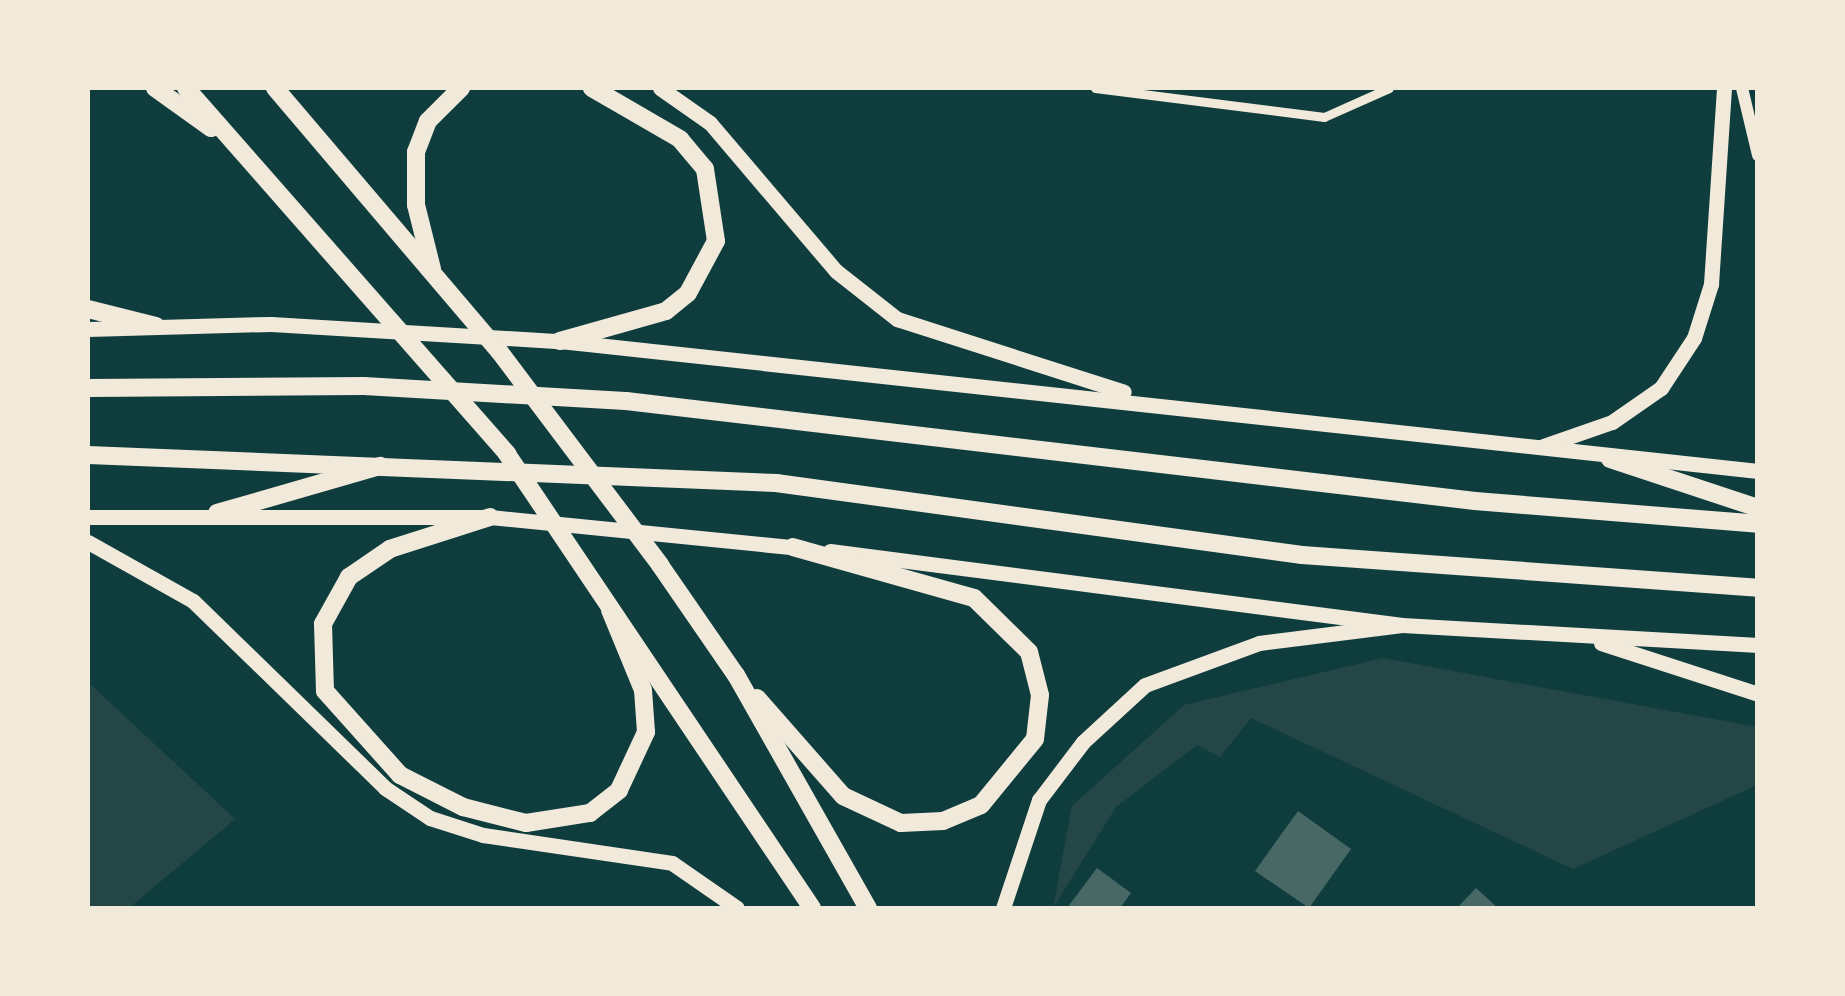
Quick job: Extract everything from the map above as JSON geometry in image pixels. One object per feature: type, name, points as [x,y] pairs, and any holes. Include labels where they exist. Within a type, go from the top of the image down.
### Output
[{"type":"highway","points":[[155,88],[260,166]]},
{"type":"highway","points":[[186,88],[380,299],[597,578],[812,908]]},
{"type":"highway","points":[[274,88],[465,312],[660,565],[736,675],[868,908]]},
{"type":"highway","points":[[433,274],[416,205],[416,152],[428,121],[461,88]]},
{"type":"highway","points":[[560,342],[666,311],[688,293],[716,241],[704,169],[680,139],[592,88]]},
{"type":"highway","points":[[660,88],[710,123],[836,271],[897,319],[1152,401]]},
{"type":"highway","points":[[1542,447],[1612,422],[1661,388],[1694,338],[1712,284],[1724,88]]},
{"type":"highway","points":[[88,310],[156,326]]},
{"type":"highway","points":[[88,329],[156,326],[560,342],[1152,401],[1542,447],[1610,459],[1758,470]]},
{"type":"highway","points":[[88,388],[364,386],[626,402],[1603,511],[1758,524]]},
{"type":"highway","points":[[88,454],[397,460],[776,483],[1302,555],[1758,588]]},
{"type":"highway","points":[[1610,459],[1758,508]]},
{"type":"highway","points":[[217,513],[397,460]]},
{"type":"highway","points":[[88,516],[217,513],[490,517],[793,546],[1402,625],[1758,645]]},
{"type":"highway","points":[[490,517],[390,549],[349,577],[322,624],[325,690],[367,744],[434,796],[559,824],[619,790],[638,761],[646,705],[597,578]]},
{"type":"highway","points":[[88,542],[193,601],[385,788],[430,818],[483,835],[644,856],[737,908]]},
{"type":"highway","points":[[736,675],[833,787],[900,823],[943,821],[982,805],[1035,738],[1040,696],[1029,652],[1002,620],[956,588],[793,546]]},
{"type":"highway","points":[[1003,908],[1039,800],[1145,685],[1259,644],[1402,625]]},
{"type":"highway","points":[[1578,636],[1758,694]]},
{"type":"main road","points":[[1742,88],[1758,155]]},
{"type":"street","points":[[1095,88],[1324,117],[1389,88]]},
{"type":"shaded area","points":[[1383,658],[1757,727],[1757,785],[1573,869],[1251,718],[1220,757],[1197,745],[1116,807],[1053,908],[1072,806],[1184,705]]},
{"type":"shaded area","points":[[88,682],[235,819],[129,908],[88,908]]},
{"type":"building","points":[[1298,811],[1351,849],[1309,908],[1255,871]]},
{"type":"building","points":[[1097,868],[1131,893],[1120,908],[1067,908]]},
{"type":"building","points":[[1476,888],[1498,908],[1457,908]]}]
